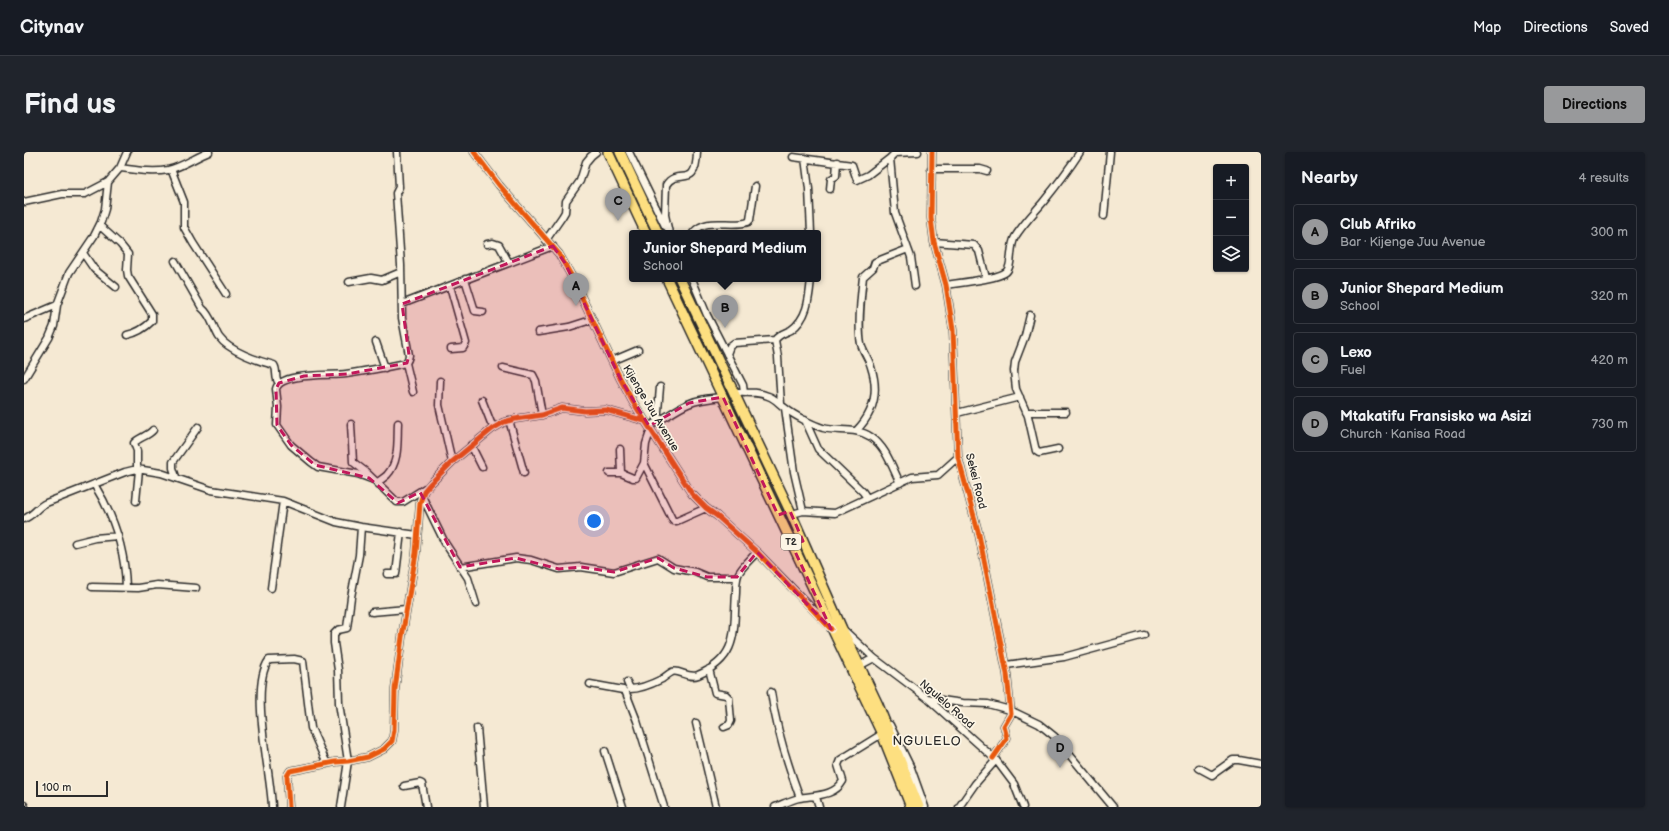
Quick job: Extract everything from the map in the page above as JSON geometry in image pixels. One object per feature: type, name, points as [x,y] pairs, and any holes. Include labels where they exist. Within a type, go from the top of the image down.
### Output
[{"type":"highway","points":[[608,152],[645,230]]},
{"type":"highway","points":[[620,152],[657,230]]},
{"type":"highway","name":"T2","points":[[668,282],[831,629],[882,734],[911,807]]},
{"type":"highway","name":"T2","points":[[681,282],[791,512],[842,629],[878,705],[919,807]]},
{"type":"highway","points":[[778,515],[791,512]]},
{"type":"highway","points":[[792,545],[803,540]]},
{"type":"street","points":[[24,202],[62,194],[85,194],[108,182],[120,168],[127,152]]},
{"type":"street","points":[[120,168],[150,171],[171,169],[209,152]]},
{"type":"street","points":[[397,152],[399,187],[396,193],[401,272],[402,318],[409,356],[406,363],[413,392]]},
{"type":"street","name":"Kijenge Juu Avenue","points":[[474,152],[492,176],[546,240],[553,246],[565,263],[633,402],[692,494],[757,552],[831,629]]},
{"type":"street","points":[[546,240],[565,212],[566,201],[580,181],[586,162],[596,152]]},
{"type":"street","points":[[629,152],[668,230]]},
{"type":"street","points":[[668,230],[665,215],[666,185],[671,180],[692,174],[696,169],[697,152]]},
{"type":"street","points":[[793,156],[837,162],[853,166],[857,180],[868,176],[895,153],[918,152]]},
{"type":"street","name":"Sekei Road","points":[[932,152],[931,218],[934,242],[946,285],[952,330],[958,457],[979,535],[1006,665],[1010,710],[1010,716],[1004,726],[1007,738],[994,759],[959,807]]},
{"type":"street","points":[[946,285],[1000,275],[1007,271],[1014,240],[1060,181],[1080,152]]},
{"type":"street","points":[[1104,216],[1110,152]]},
{"type":"street","points":[[805,158],[809,189],[811,230]]},
{"type":"street","points":[[890,158],[895,213],[908,250],[915,286]]},
{"type":"street","points":[[830,189],[831,179],[836,177],[837,162]]},
{"type":"street","points":[[171,169],[184,202],[184,227],[193,244],[226,294]]},
{"type":"street","points":[[931,169],[977,169],[987,171]]},
{"type":"street","points":[[24,379],[49,338],[54,326],[57,305],[69,273],[100,226],[105,209],[108,182]]},
{"type":"street","points":[[696,230],[700,226],[712,224],[748,222],[755,186]]},
{"type":"street","points":[[100,226],[120,244],[128,254],[128,276],[152,314],[152,321],[148,325],[134,334],[127,335]]},
{"type":"street","points":[[934,242],[970,243],[974,245],[979,251],[986,278]]},
{"type":"street","points":[[487,244],[493,243],[499,245],[509,263]]},
{"type":"street","points":[[402,304],[553,246]]},
{"type":"street","points":[[856,431],[868,417],[874,405],[875,397],[872,367],[861,345],[863,277],[872,268],[875,262],[908,250]]},
{"type":"street","points":[[83,253],[94,269],[116,287]]},
{"type":"street","points":[[175,261],[202,308],[207,312],[223,341],[237,351],[256,360],[274,365],[276,368],[276,379],[280,383]]},
{"type":"street","points":[[349,282],[371,278],[382,280],[401,272]]},
{"type":"street","points":[[465,279],[475,311],[483,312]]},
{"type":"street","points":[[693,282],[707,315],[743,387],[744,392]]},
{"type":"street","points":[[727,354],[730,346],[734,343],[776,340],[779,336],[792,329],[805,315],[811,282]]},
{"type":"street","points":[[450,286],[466,343],[463,348],[451,349]]},
{"type":"street","points":[[24,319],[57,305]]},
{"type":"street","points":[[1030,315],[1025,336],[1015,362],[1014,371],[1016,389],[1026,412],[1036,451],[1039,453],[1058,449]]},
{"type":"street","points":[[538,332],[569,327],[592,320]]},
{"type":"street","points":[[776,340],[783,406],[794,472],[803,511]]},
{"type":"street","points":[[376,342],[384,368]]},
{"type":"street","points":[[612,361],[638,350]]},
{"type":"street","points":[[375,482],[358,474],[318,467],[291,445],[277,425],[278,407],[276,389],[280,383],[304,376],[341,375],[406,363]]},
{"type":"street","points":[[503,368],[533,375],[536,381],[542,415]]},
{"type":"street","points":[[440,381],[440,410],[452,462]]},
{"type":"street","points":[[657,423],[660,387]]},
{"type":"street","points":[[734,393],[744,392],[768,395],[805,420],[823,428],[856,431],[869,436],[879,444],[900,483]]},
{"type":"street","points":[[351,424],[352,461],[399,503],[416,494],[431,483],[471,445],[495,427],[509,420],[542,415],[562,408],[585,411],[606,410],[648,425],[657,423],[689,403],[703,399],[723,397]]},
{"type":"street","points":[[957,413],[1020,397]]},
{"type":"street","points":[[482,400],[491,423],[495,427]]},
{"type":"street","points":[[1026,412],[1066,412]]},
{"type":"street","points":[[509,420],[524,473]]},
{"type":"street","points":[[805,420],[818,449],[863,492],[867,498]]},
{"type":"street","points":[[375,482],[386,475],[395,460],[397,451],[398,423]]},
{"type":"street","points":[[610,473],[621,473],[635,479],[644,463],[648,425]]},
{"type":"street","points":[[176,477],[173,462],[198,427]]},
{"type":"street","points":[[136,501],[138,470],[134,443],[148,435],[153,430]]},
{"type":"street","points":[[471,445],[482,468]]},
{"type":"street","points":[[620,449],[621,473]]},
{"type":"street","points":[[791,512],[803,511],[834,513],[912,477],[938,474],[958,457]]},
{"type":"street","points":[[644,463],[673,521],[677,521],[706,508]]},
{"type":"street","points":[[24,519],[32,515],[46,503],[126,472],[138,470],[161,473],[176,477],[211,490],[283,501],[336,522],[417,535]]},
{"type":"street","points":[[289,807],[288,772],[348,761],[376,754],[392,741],[394,730],[395,689],[406,609],[416,553],[418,514],[422,496],[431,483]]},
{"type":"street","points":[[94,484],[104,500],[118,536],[125,571],[126,587]]},
{"type":"street","points":[[422,496],[438,530],[468,578],[476,604]]},
{"type":"street","points":[[270,588],[283,501]]},
{"type":"street","points":[[341,807],[348,761],[339,703],[334,634],[338,630],[347,628],[359,555],[361,527]]},
{"type":"street","points":[[387,574],[396,574],[401,532]]},
{"type":"street","points":[[75,543],[95,538],[118,536]]},
{"type":"street","points":[[627,682],[630,689],[636,689],[661,679],[672,672],[692,676],[698,675],[722,659],[733,641],[737,577],[741,569],[757,552]]},
{"type":"street","points":[[460,567],[516,558],[531,560],[559,569],[581,567],[614,572],[658,558],[674,568],[695,572],[707,577],[737,577]]},
{"type":"street","points":[[92,587],[142,587],[157,585],[196,588]]},
{"type":"street","points":[[372,612],[406,609]]},
{"type":"street","name":"Ngulelo Road","points":[[842,629],[874,658],[927,698],[994,759],[1014,784],[1023,807]]},
{"type":"street","points":[[1006,665],[1064,656],[1144,635]]},
{"type":"street","points":[[859,666],[874,658]]},
{"type":"street","points":[[272,807],[264,748],[261,693],[269,660],[294,659],[303,661],[311,728],[327,764]]},
{"type":"street","points":[[709,669],[715,693],[726,695],[729,698],[731,721],[729,725],[724,727]]},
{"type":"street","points":[[590,684],[623,690],[626,692],[637,721],[664,807]]},
{"type":"street","points":[[771,692],[776,725],[782,738],[790,772],[800,798]]},
{"type":"street","points":[[927,698],[963,703],[988,704],[1010,710],[1039,724],[1054,736],[1113,807]]},
{"type":"street","points":[[878,705],[912,768],[925,807]]},
{"type":"street","points":[[696,723],[716,807]]},
{"type":"street","points":[[477,728],[484,807]]},
{"type":"street","points":[[775,807],[800,798],[816,797],[832,790],[842,783],[838,765],[840,760],[878,737]]},
{"type":"street","points":[[605,751],[623,807]]},
{"type":"street","points":[[1199,768],[1212,775],[1233,760],[1261,764]]},
{"type":"street","points":[[404,786],[420,783],[422,784],[426,807]]},
{"type":"street","points":[[816,797],[819,807]]},
{"type":"highlighted area","points":[[553,246],[565,263],[620,378],[649,426],[689,403],[723,397],[778,515],[790,511],[803,541],[792,545],[831,629],[757,552],[737,577],[707,577],[674,568],[658,558],[614,572],[581,567],[559,569],[516,558],[460,567],[420,492],[398,503],[369,478],[315,465],[291,445],[277,425],[276,389],[279,383],[304,376],[347,374],[407,363],[409,355],[402,304]]},
{"type":"cycle path","points":[[474,152],[499,185],[559,254],[572,277],[633,402],[692,494],[757,552],[831,629]]},
{"type":"cycle path","points":[[932,152],[931,218],[934,242],[946,285],[953,330],[958,457],[979,535],[1007,674],[1011,714],[1004,726],[1007,738],[993,758]]},
{"type":"cycle path","points":[[289,807],[287,776],[290,771],[368,757],[384,749],[392,741],[394,730],[395,689],[416,553],[420,503],[424,491],[431,483],[452,462],[492,429],[504,422],[542,415],[562,408],[585,411],[606,410],[645,421]]},
{"type":"place","name":"Lexo","points":[[618,221]]},
{"type":"place","name":"Club Afriko","points":[[576,306]]},
{"type":"place","name":"Junior Shepard Medium","points":[[725,328]]},
{"type":"place","name":"Mtakatifu Fransisko wa Asizi","points":[[1060,768]]},
{"type":"district","name":"NGULELO","points":[[927,741]]}]
